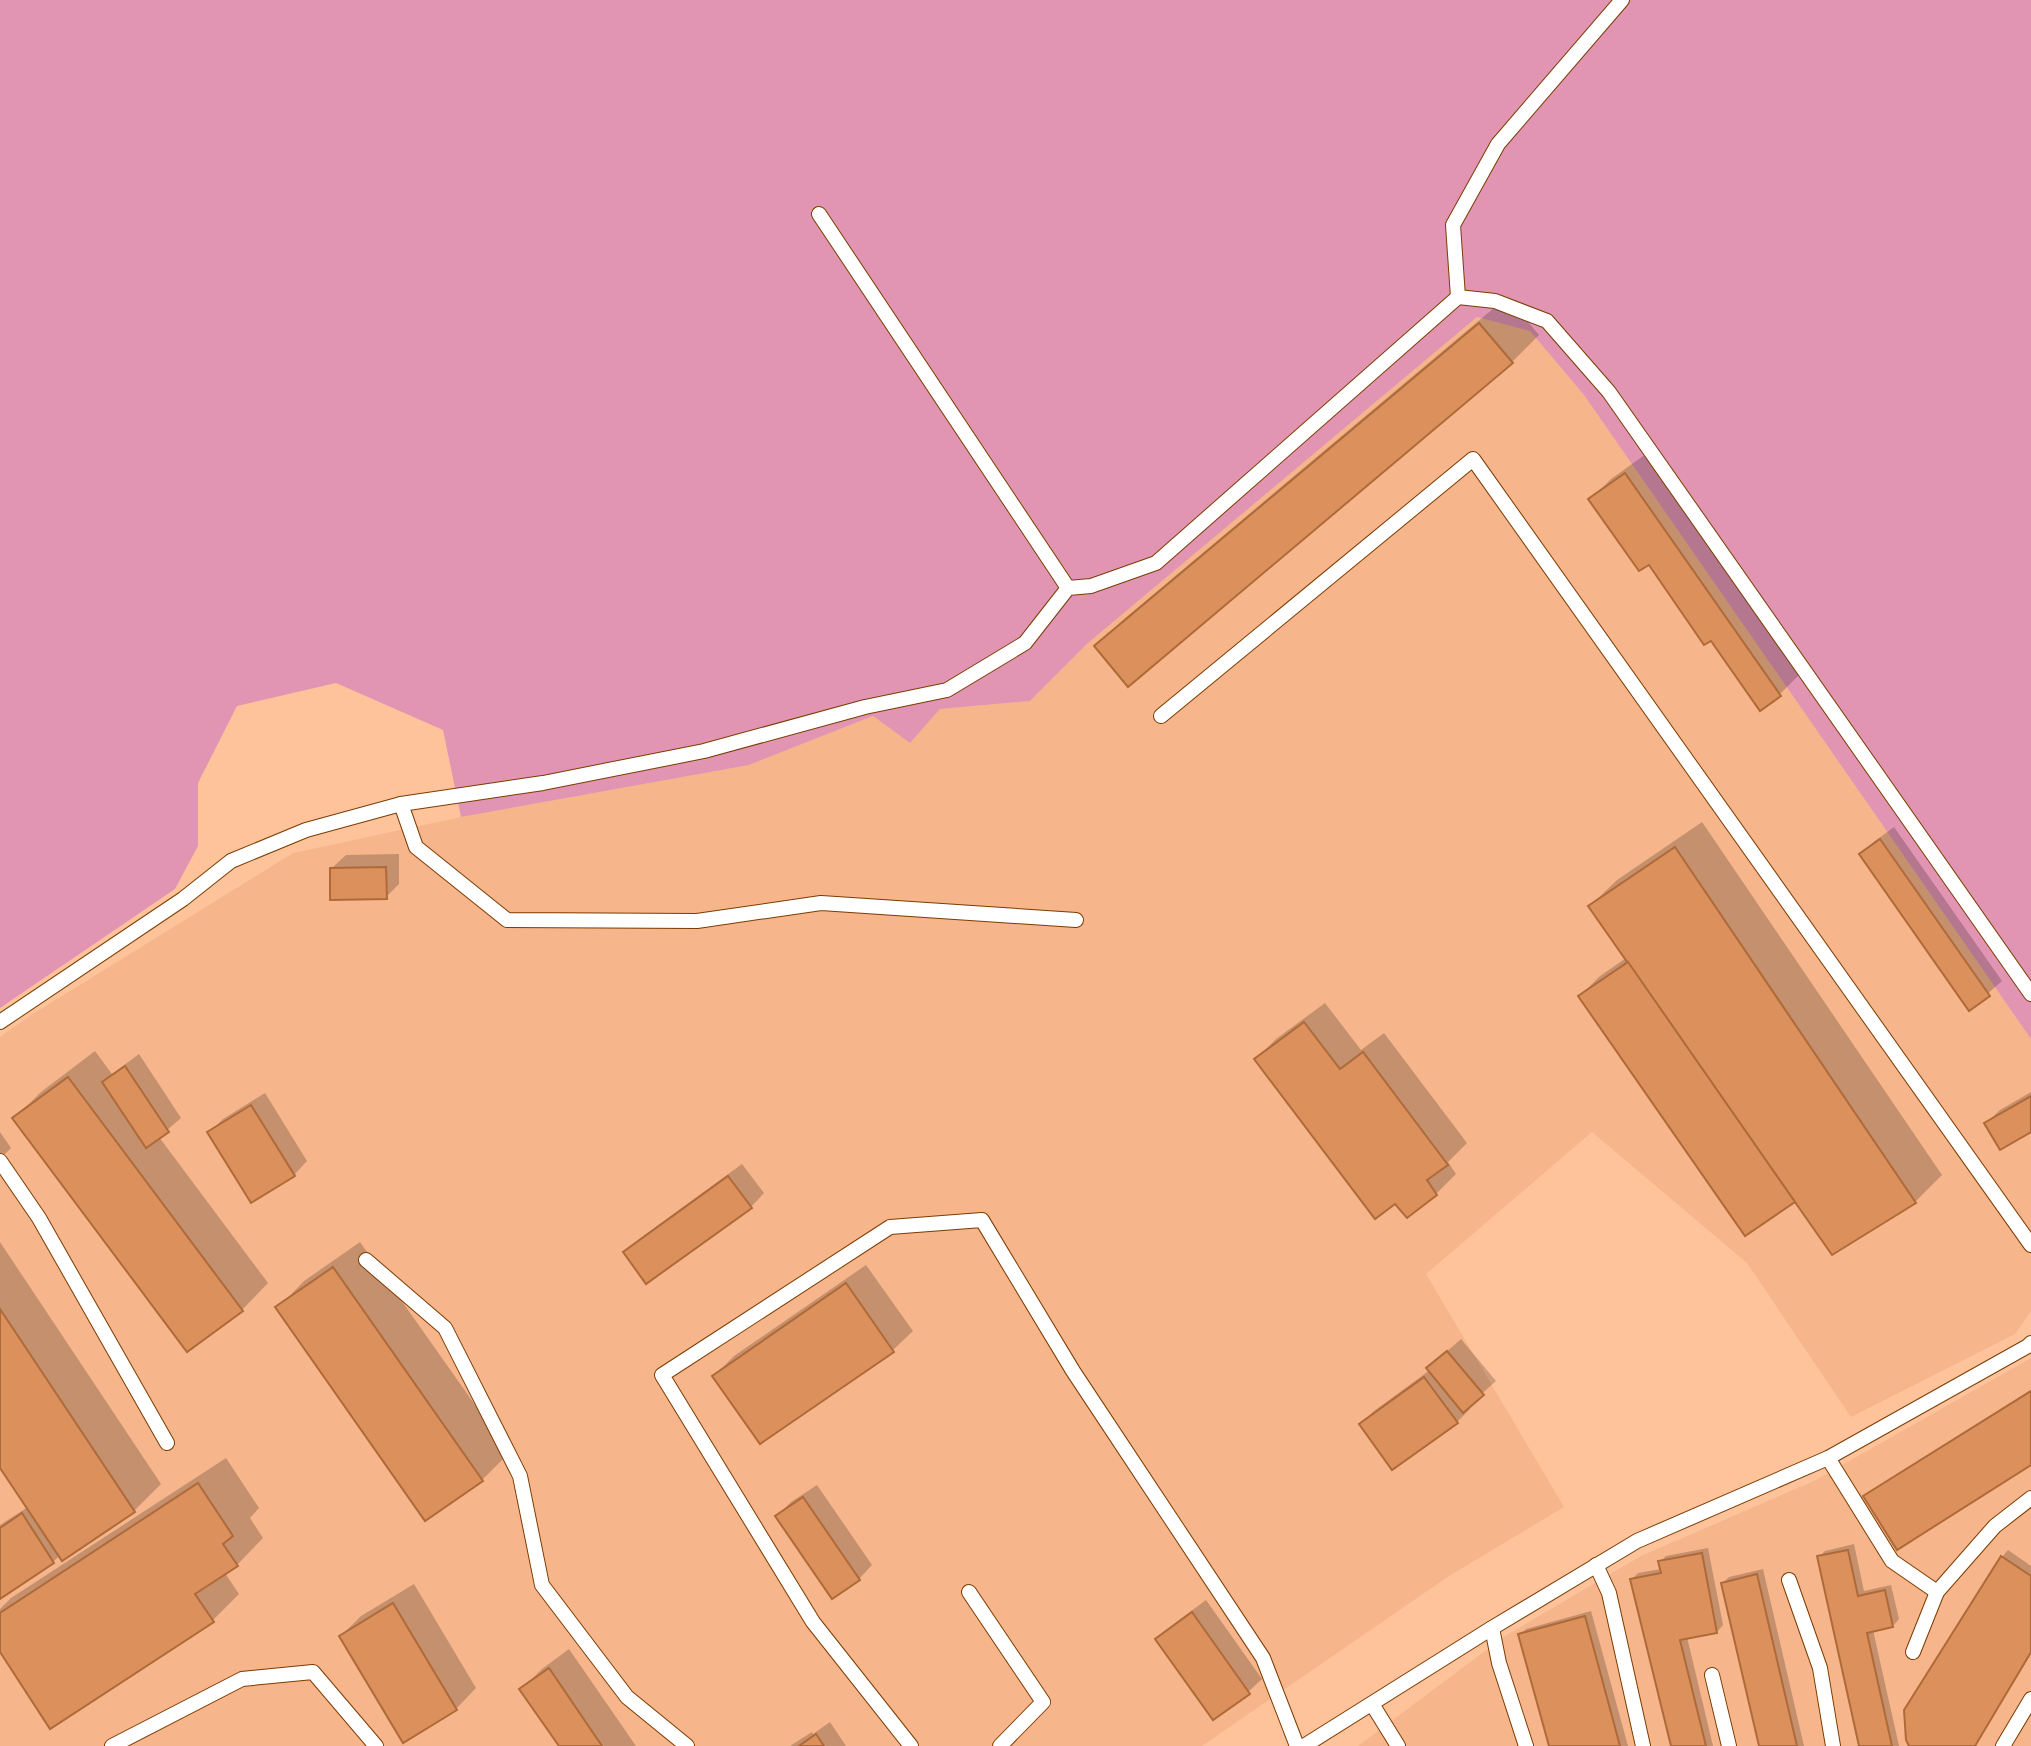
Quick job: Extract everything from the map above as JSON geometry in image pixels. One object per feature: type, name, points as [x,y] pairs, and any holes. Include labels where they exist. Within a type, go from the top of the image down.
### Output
[{"type":"lane","points":[[1458,297],[1453,225],[1498,144],[1622,0]]},
{"type":"lane","points":[[818,214],[1068,589]]},
{"type":"lane","points":[[0,1022],[183,899],[231,861],[306,830],[401,804],[543,783],[704,751],[865,707],[947,690],[1025,643],[1068,589],[1091,586],[1156,563],[1458,297],[1495,301],[1548,321],[1609,392],[2031,994]]},
{"type":"lane","points":[[1161,716],[1473,459],[2031,1245]]},
{"type":"lane","points":[[401,804],[416,847],[507,920],[697,921],[821,903],[1076,920]]},
{"type":"lane","points":[[0,1161],[39,1218],[167,1443]]},
{"type":"lane","points":[[911,1746],[813,1622],[663,1375],[890,1227],[982,1220],[1073,1371],[1263,1658],[1297,1746]]},
{"type":"lane","points":[[366,1260],[445,1328],[520,1476],[542,1585],[627,1697],[687,1746]]},
{"type":"lane","points":[[1304,1746],[1637,1541],[1828,1458],[2031,1343]]},
{"type":"lane","points":[[1828,1458],[1892,1561],[1937,1592]]},
{"type":"lane","points":[[1913,1652],[1937,1592],[1995,1526],[2031,1498]]},
{"type":"lane","points":[[1596,1565],[1609,1593],[1643,1746]]},
{"type":"lane","points":[[1789,1580],[1820,1668],[1833,1746]]},
{"type":"lane","points":[[968,1592],[1043,1702],[1000,1746]]},
{"type":"lane","points":[[1492,1628],[1499,1663],[1526,1746]]},
{"type":"lane","points":[[112,1746],[242,1679],[313,1672],[376,1746]]},
{"type":"lane","points":[[1712,1675],[1729,1746]]},
{"type":"lane","points":[[2003,1746],[2031,1699]]},
{"type":"lane","points":[[1372,1704],[1398,1746]]},
{"type":"shaded area","points":[[0,0],[2031,0],[2031,1039],[1584,395],[1530,331],[1477,317],[1088,643],[1030,701],[940,709],[910,743],[873,716],[749,765],[461,817],[443,730],[336,683],[237,706],[198,783],[198,846],[175,889],[0,1008]]},
{"type":"shaded area","points":[[1477,317],[1530,331],[1584,395],[2031,1039],[2031,1311],[2015,1334],[1851,1417],[1747,1263],[1592,1132],[1426,1274],[1564,1507],[1449,1576],[1202,1746],[0,1746],[0,1037],[293,853],[461,817],[749,765],[873,716],[910,743],[940,709],[1030,701],[1088,643]]},
{"type":"shaded area","points":[[2031,1358],[2031,1746],[1358,1746],[1505,1636],[1641,1556],[1814,1481]]},
{"type":"building","points":[[1479,323],[1513,363],[1128,687],[1094,646]]},
{"type":"building","points":[[1625,473],[1781,696],[1760,711],[1711,641],[1704,645],[1649,565],[1639,571],[1588,499]]},
{"type":"building","points":[[1880,839],[1990,996],[1969,1011],[1859,854]]},
{"type":"building","points":[[1675,847],[1916,1203],[1832,1255],[1588,906]]},
{"type":"building","points":[[386,867],[387,899],[330,900],[330,868]]},
{"type":"building","points":[[1628,962],[1795,1202],[1745,1236],[1578,996]]},
{"type":"building","points":[[1304,1022],[1340,1069],[1363,1052],[1448,1165],[1427,1180],[1437,1195],[1407,1218],[1395,1204],[1375,1219],[1254,1059]]},
{"type":"building","points":[[125,1066],[169,1132],[146,1148],[102,1082]]},
{"type":"building","points":[[68,1077],[243,1311],[187,1352],[12,1118]]},
{"type":"building","points":[[2031,1096],[2031,1132],[2000,1150],[1984,1123]]},
{"type":"building","points":[[251,1105],[295,1176],[251,1203],[207,1132]]},
{"type":"building","points":[[728,1176],[752,1208],[646,1284],[623,1252]]},
{"type":"building","points":[[333,1267],[483,1481],[425,1521],[275,1307]]},
{"type":"building","points":[[846,1283],[894,1352],[760,1444],[712,1376]]},
{"type":"building","points":[[0,1309],[135,1512],[62,1561],[0,1468]]},
{"type":"building","points":[[1447,1351],[1484,1395],[1463,1413],[1426,1368]]},
{"type":"building","points":[[1424,1377],[1458,1423],[1392,1470],[1359,1424]]},
{"type":"building","points":[[2031,1391],[2031,1465],[1897,1550],[1863,1496]]},
{"type":"building","points":[[198,1483],[233,1536],[223,1544],[238,1566],[195,1594],[214,1622],[50,1729],[0,1652],[0,1613]]},
{"type":"building","points":[[803,1497],[860,1580],[832,1599],[775,1516]]},
{"type":"building","points":[[22,1513],[54,1563],[0,1599],[0,1528]]},
{"type":"building","points":[[1848,1550],[1858,1596],[1885,1590],[1893,1627],[1867,1633],[1892,1746],[1859,1746],[1817,1556]]},
{"type":"building","points":[[1702,1553],[1717,1633],[1680,1640],[1706,1746],[1671,1746],[1630,1579],[1661,1573],[1658,1561]]},
{"type":"building","points":[[2001,1556],[2031,1576],[2031,1652],[1975,1746],[1909,1746],[1906,1740],[1904,1710]]},
{"type":"building","points":[[1757,1574],[1797,1746],[1759,1746],[1721,1583]]},
{"type":"building","points":[[393,1603],[457,1710],[403,1743],[339,1636]]},
{"type":"building","points":[[1192,1612],[1250,1694],[1213,1720],[1155,1639]]},
{"type":"building","points":[[1585,1616],[1620,1746],[1549,1746],[1518,1634]]},
{"type":"building","points":[[549,1668],[602,1746],[559,1746],[519,1689]]},
{"type":"building","points":[[816,1734],[824,1746],[799,1746]]}]
